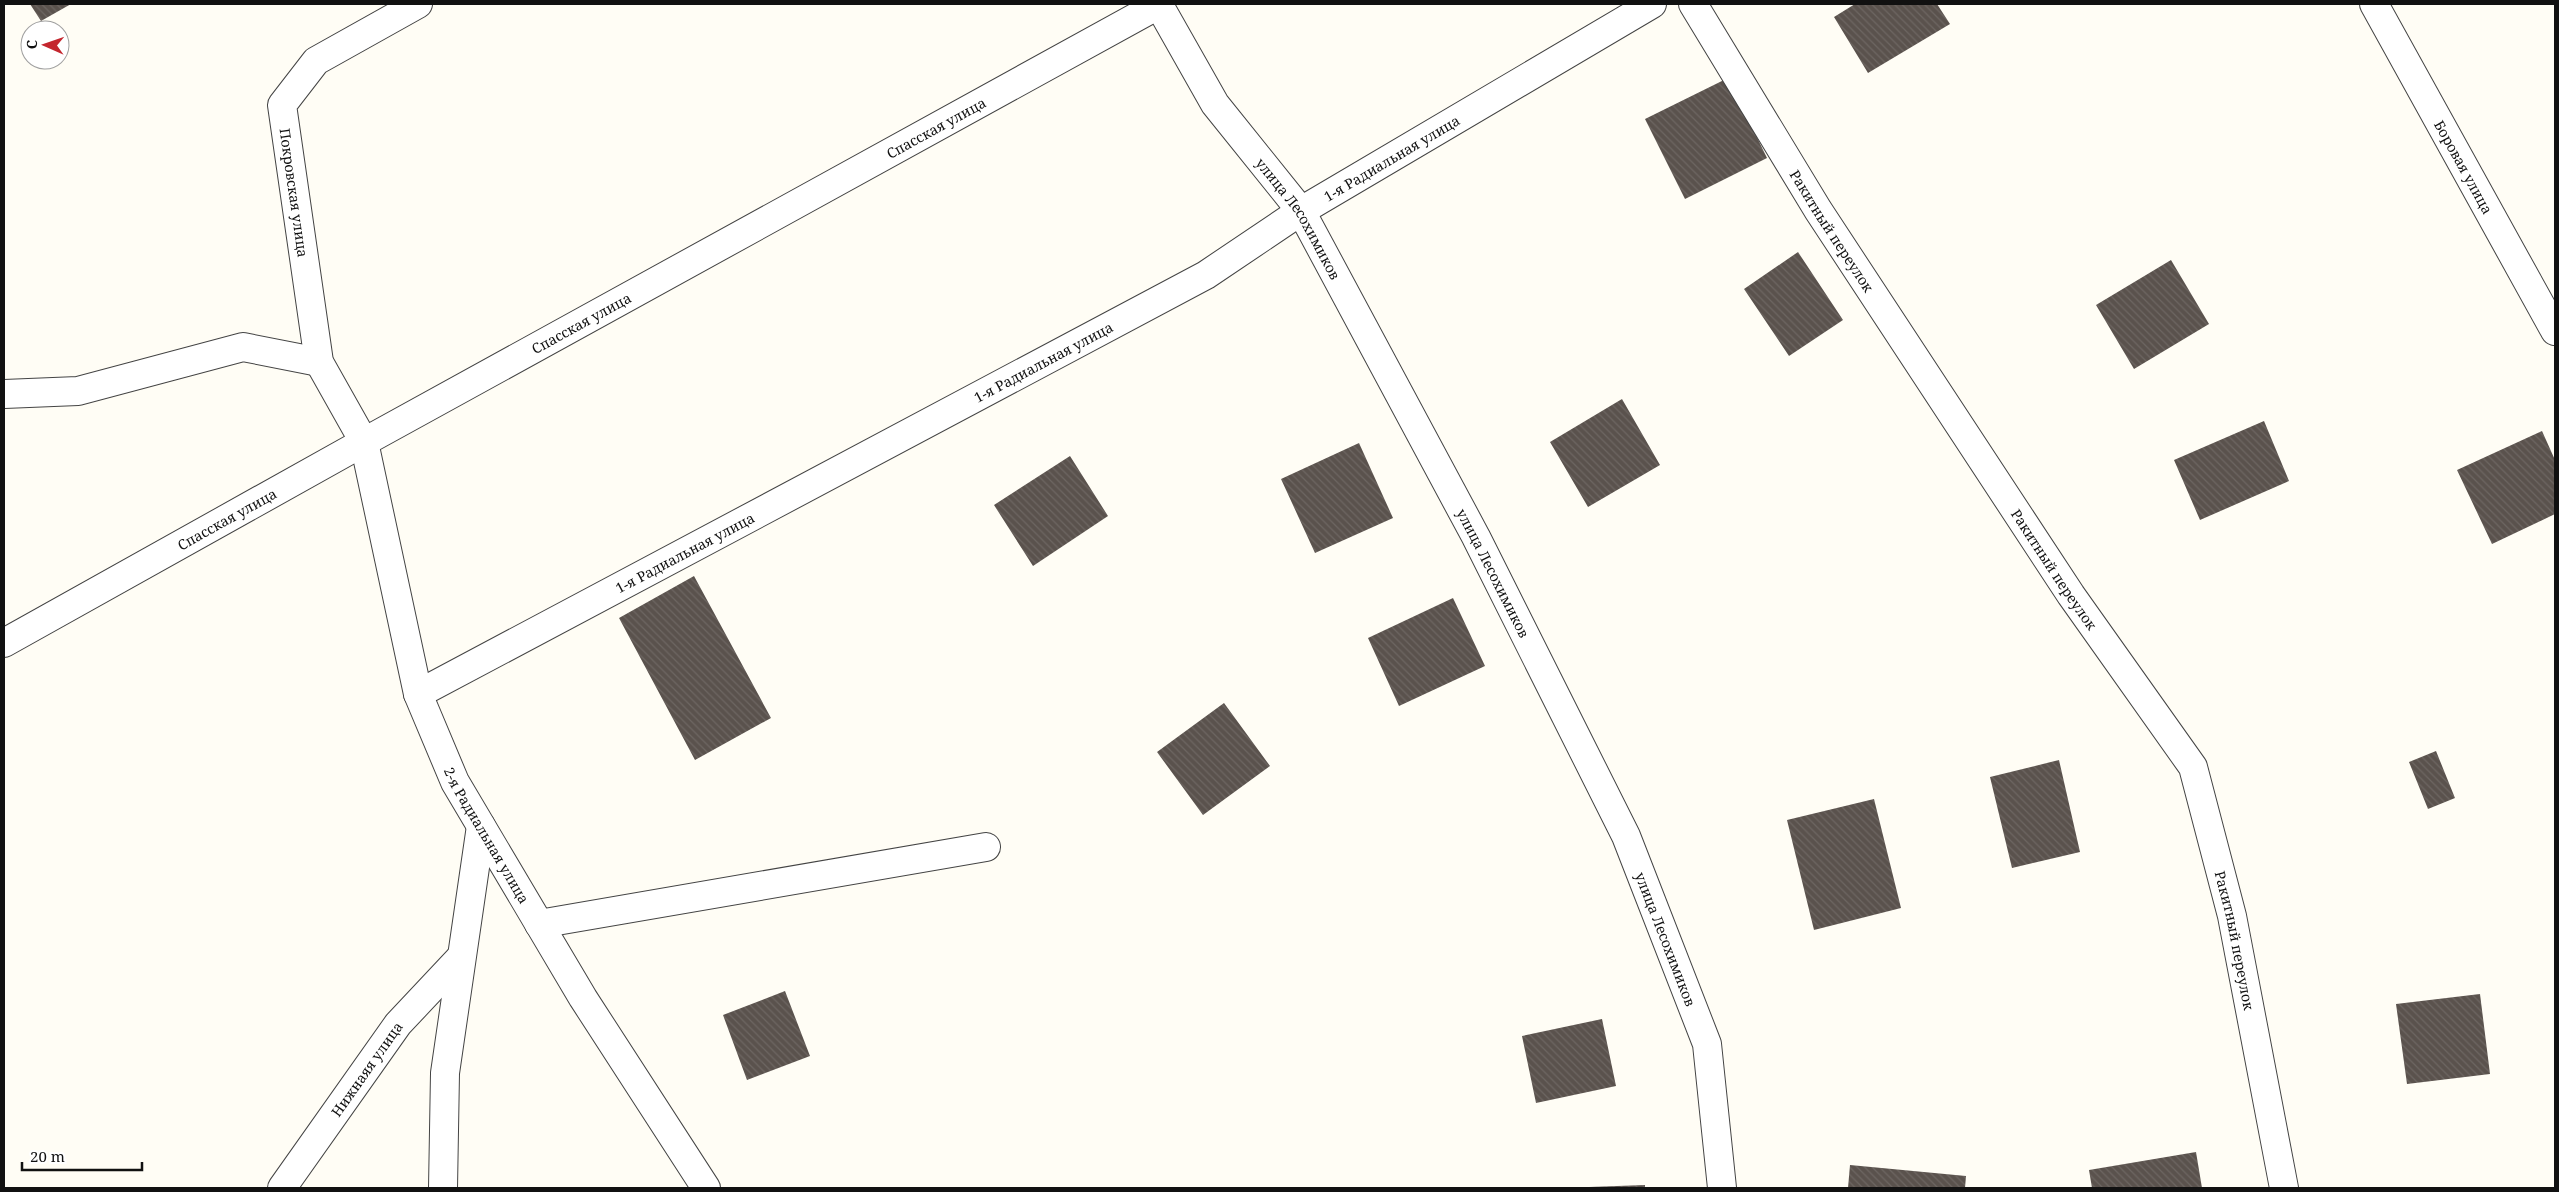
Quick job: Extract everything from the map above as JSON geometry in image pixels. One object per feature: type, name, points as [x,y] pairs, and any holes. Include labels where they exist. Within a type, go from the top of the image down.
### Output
[{"type":"street","name":"Покровская улица","points":[[364,442],[319,362],[282,105],[316,61],[418,4]]},
{"type":"street","name":"улица Лесохимиков","points":[[1159,4],[1215,104],[1301,210],[1476,537],[1626,836],[1707,1044],[1722,1188]]},
{"type":"street","name":"Спасская улица","points":[[4,643],[364,442],[1159,4]]},
{"type":"street","name":"1-я Радиальная улица","points":[[418,694],[1206,275],[1301,210],[1652,4]]},
{"type":"street","name":"Ракитный переулок","points":[[1693,4],[1818,210],[2071,595],[2193,766],[2232,916],[2284,1188]]},
{"type":"street","name":"Боровая улица","points":[[2374,4],[2555,331]]},
{"type":"street","points":[[4,394],[78,391],[243,347],[319,362]]},
{"type":"street","name":"2-я Радиальная улица","points":[[364,442],[418,694],[455,782],[583,998],[706,1188]]},
{"type":"street","points":[[443,1188],[444,1073],[480,826]]},
{"type":"street","points":[[539,924],[986,847]]},
{"type":"street","name":"Нижнаяя улица","points":[[282,1188],[398,1024],[461,957]]},
{"type":"building","points":[[30,4],[71,4],[43,20],[40,20]]},
{"type":"building","points":[[1855,4],[1937,4],[1950,24],[1868,73],[1834,17]]},
{"type":"building","points":[[1728,78],[1767,158],[1685,199],[1645,119]]},
{"type":"building","points":[[1798,252],[1843,320],[1789,356],[1744,289]]},
{"type":"building","points":[[2171,260],[2209,324],[2134,369],[2096,305]]},
{"type":"building","points":[[1622,399],[1660,465],[1588,507],[1550,442]]},
{"type":"building","points":[[2264,421],[2289,481],[2200,520],[2174,460]]},
{"type":"building","points":[[2542,431],[2555,460],[2555,514],[2492,544],[2457,470]]},
{"type":"building","points":[[1359,443],[1393,518],[1315,553],[1281,479]]},
{"type":"building","points":[[1070,456],[1108,516],[1033,566],[994,505]]},
{"type":"building","points":[[694,576],[771,718],[695,760],[619,618]]},
{"type":"building","points":[[1453,598],[1485,666],[1399,706],[1368,638]]},
{"type":"building","points":[[1224,703],[1270,766],[1203,815],[1157,752]]},
{"type":"building","points":[[2436,751],[2455,798],[2428,809],[2409,762]]},
{"type":"building","points":[[2059,760],[2080,852],[2012,868],[1990,777]]},
{"type":"building","points":[[1874,799],[1901,908],[1814,930],[1787,820]]},
{"type":"building","points":[[785,991],[810,1056],[747,1080],[723,1015]]},
{"type":"building","points":[[2480,994],[2490,1074],[2407,1084],[2396,1004]]},
{"type":"building","points":[[1602,1019],[1616,1086],[1536,1103],[1522,1036]]},
{"type":"building","points":[[2196,1152],[2202,1188],[2092,1188],[2089,1170]]},
{"type":"building","points":[[1850,1165],[1966,1176],[1965,1188],[1848,1188]]},
{"type":"building","points":[[1645,1185],[1645,1188],[1589,1188],[1589,1187]]}]
